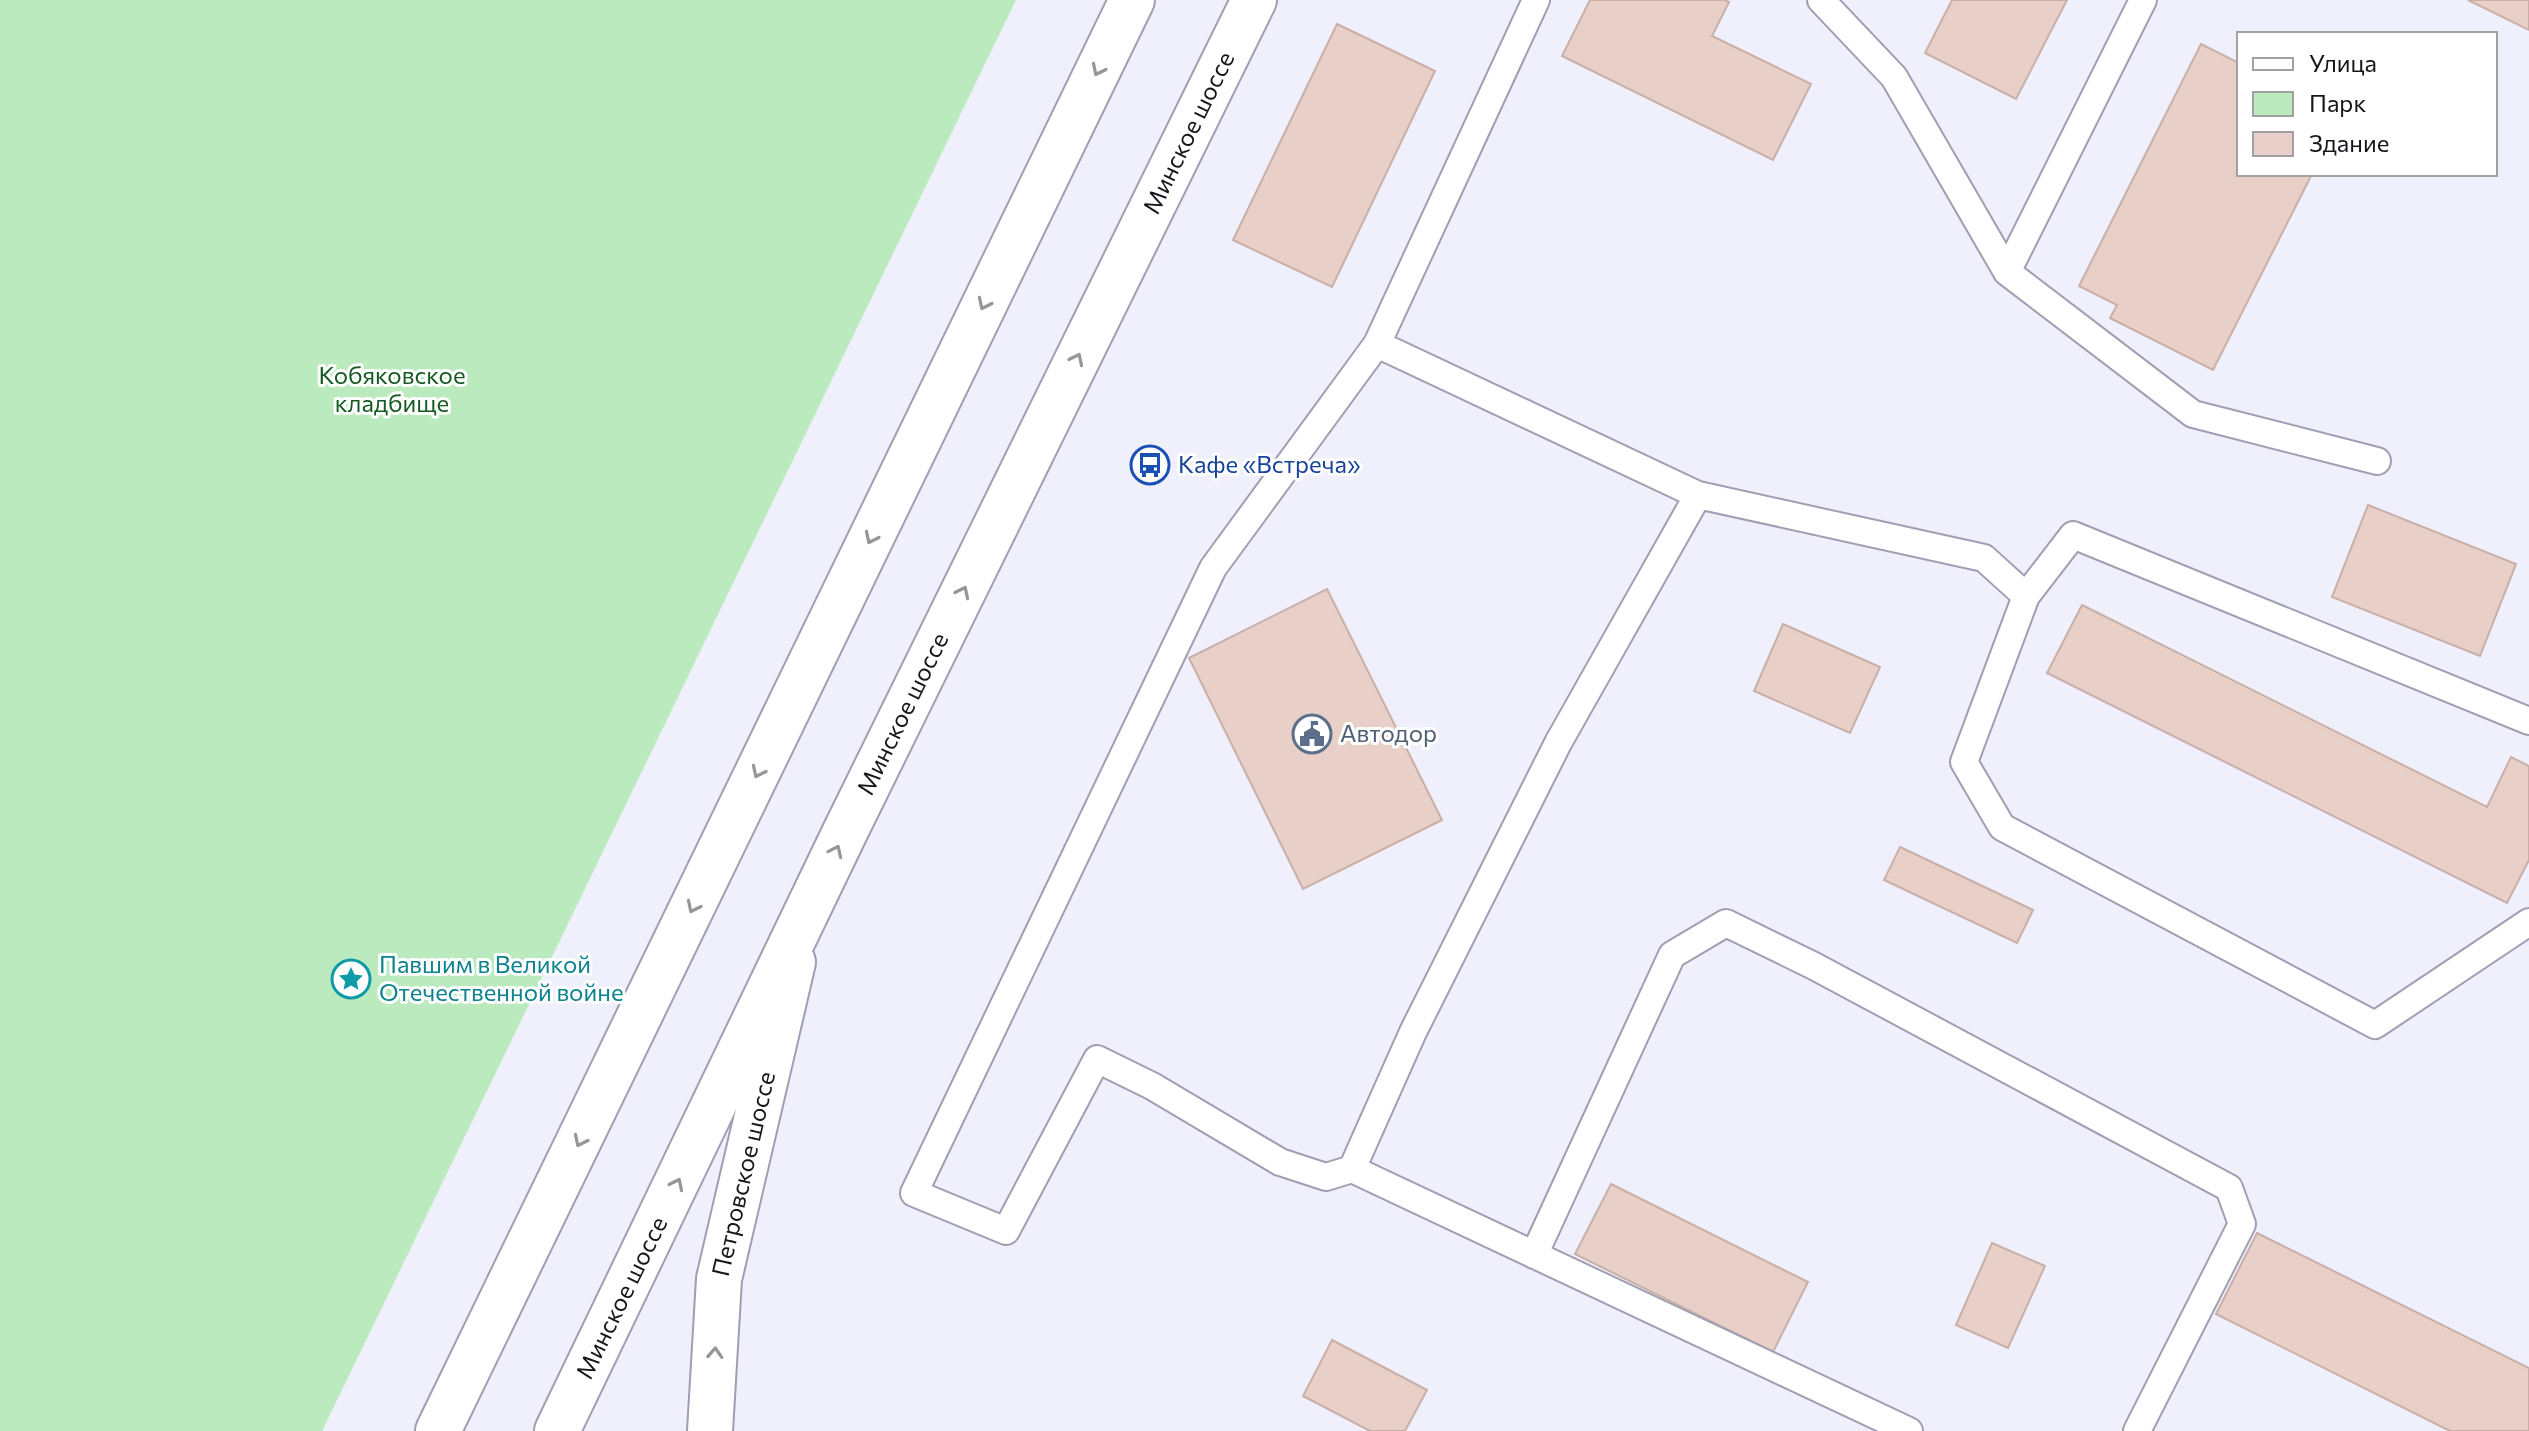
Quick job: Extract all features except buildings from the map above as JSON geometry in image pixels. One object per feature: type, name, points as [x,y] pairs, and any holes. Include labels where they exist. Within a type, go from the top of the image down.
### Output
[{"type":"main road","points":[[441,1421],[1132,0]]},
{"type":"main road","name":"Минское шоссе","points":[[557,1431],[802,921],[1253,3]]},
{"type":"main road","name":"Петровское шоссе","points":[[710,1431],[719,1279],[802,921]]},
{"type":"lane","points":[[1536,0],[1377,344],[1213,568],[914,1193],[1006,1231],[1097,1059],[1152,1086],[1280,1162],[1326,1177],[1352,1169],[1909,1431]]},
{"type":"lane","points":[[1821,0],[1894,77],[2007,272],[2193,414],[2377,461]]},
{"type":"lane","points":[[2007,272],[2143,0]]},
{"type":"lane","points":[[1377,344],[1698,495],[1984,558],[2026,596]]},
{"type":"lane","points":[[1352,1169],[1413,1032],[1558,743],[1698,495]]},
{"type":"lane","points":[[2529,721],[2073,535],[2026,596],[1964,762],[2002,827],[2375,1025],[2529,922]]},
{"type":"lane","points":[[1534,1255],[1672,955],[1726,923],[1814,966],[2229,1188],[2242,1224],[2137,1431]]},
{"type":"green space","name":"Кобяковское кладбище","points":[[0,0],[1016,0],[322,1431],[0,1431]]},
{"type":"place","name":"Кафе «Встреча»","points":[[1150,465]]},
{"type":"place","name":"Автодор","points":[[1312,734]]},
{"type":"place","name":"Павшим в Великой Отечественной войне","points":[[351,979]]}]
